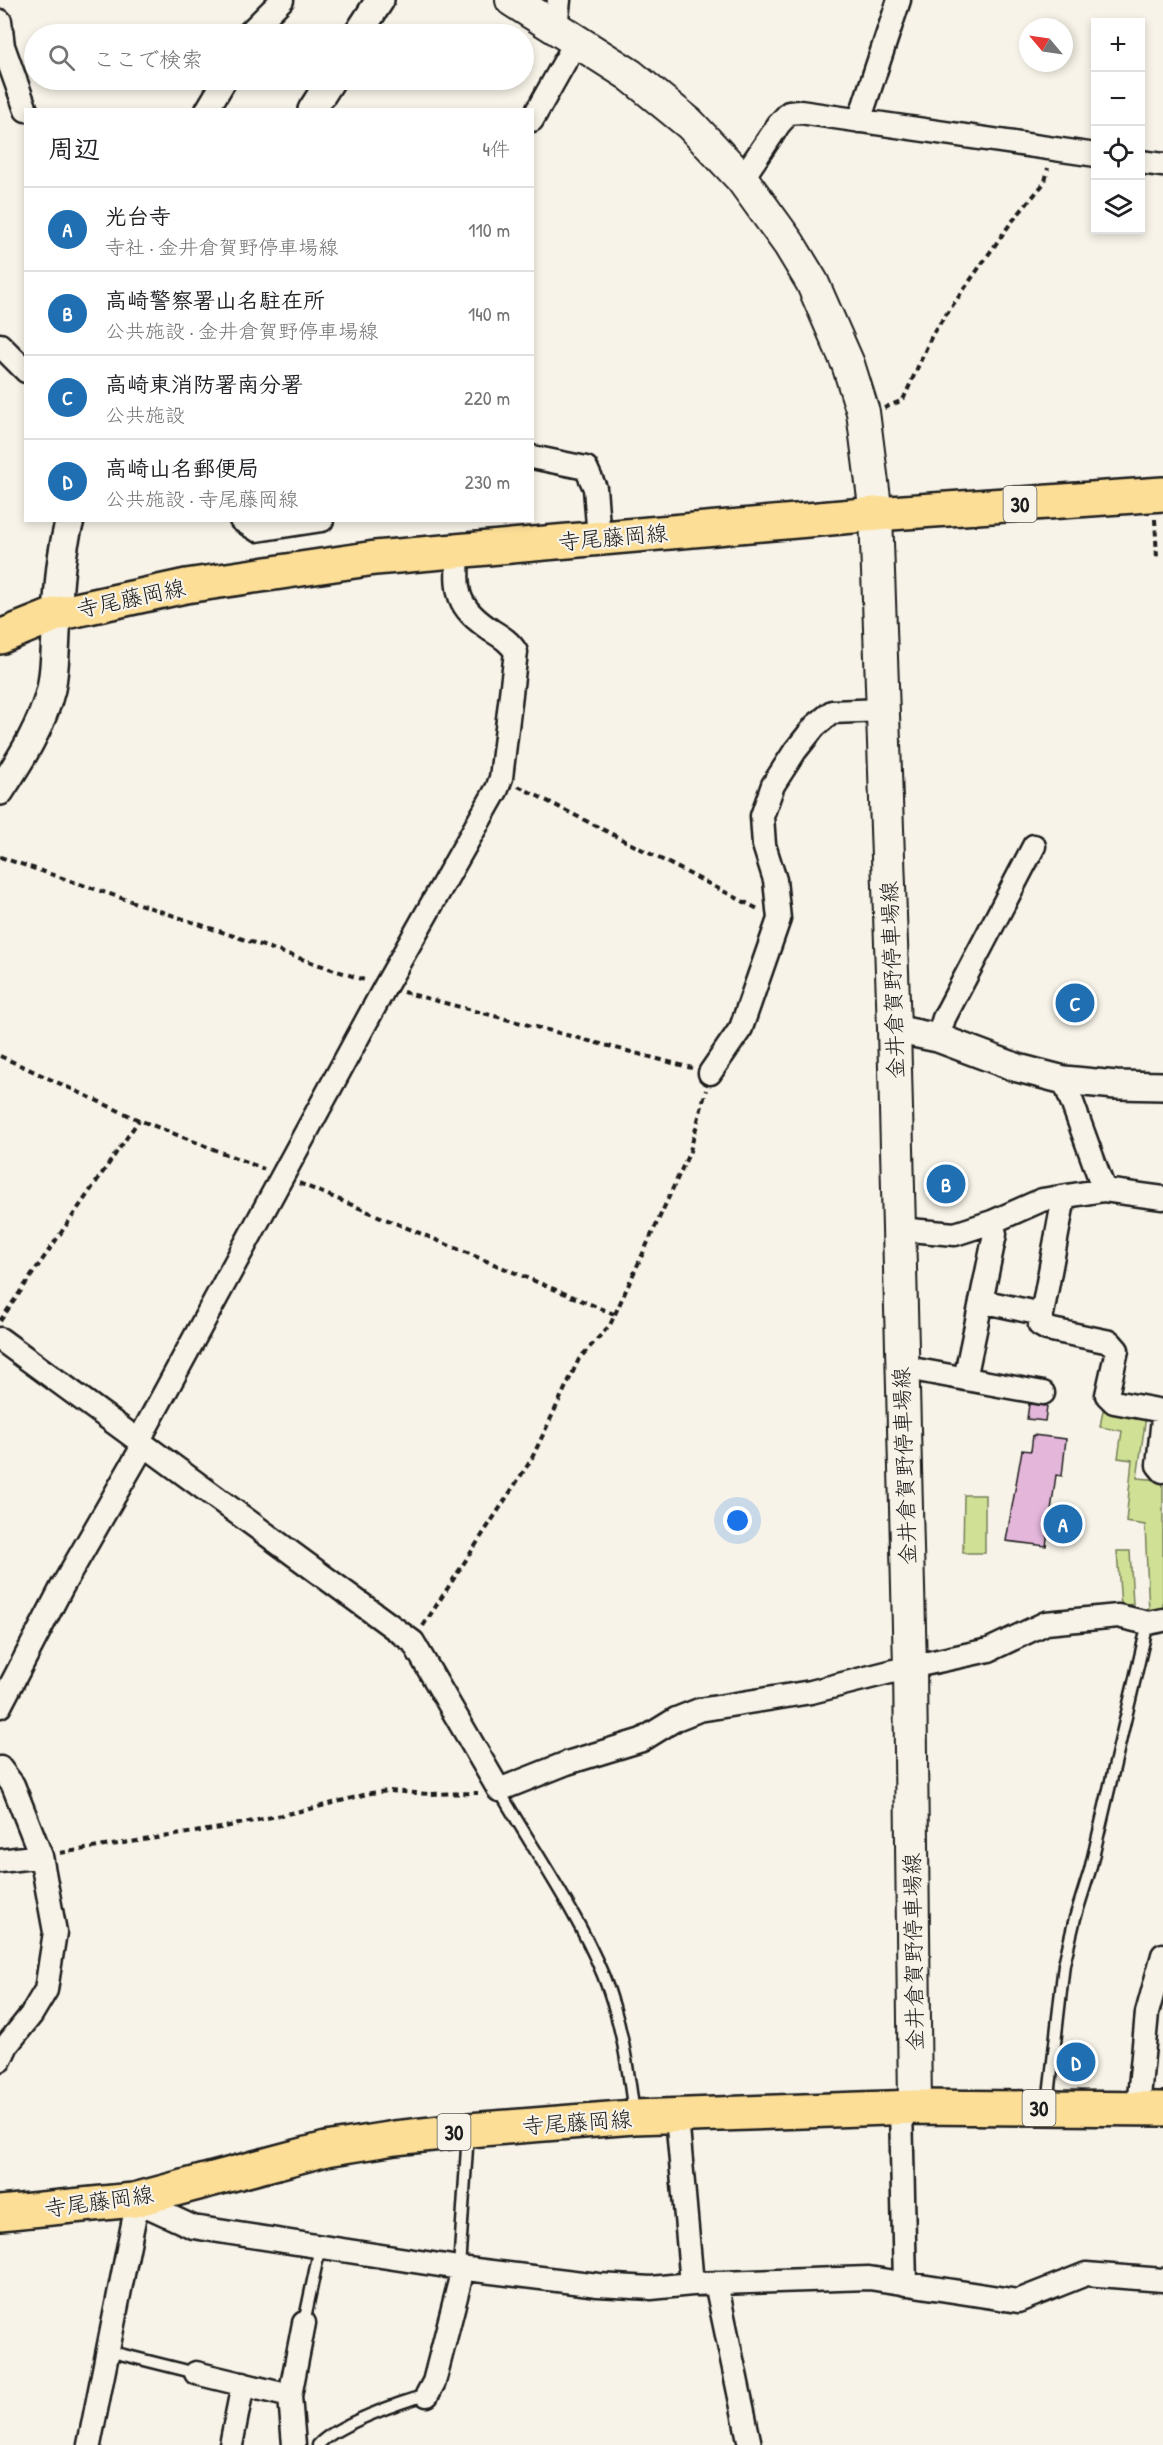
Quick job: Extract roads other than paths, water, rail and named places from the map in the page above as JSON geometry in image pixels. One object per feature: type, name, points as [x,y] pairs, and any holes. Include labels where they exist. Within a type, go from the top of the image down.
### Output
[{"type":"main road","name":"金井倉賀野停車場線","points":[[512,0],[564,22],[690,124],[742,179],[789,244],[812,282],[848,364],[863,412],[876,514],[894,1029],[910,1667],[908,2107]]},
{"type":"main road","name":"寺尾藤岡線","points":[[0,637],[57,614],[186,586],[375,558],[876,514],[1159,494]]},
{"type":"main road","name":"寺尾藤岡線","points":[[0,2212],[134,2200],[326,2149],[395,2138],[469,2130],[634,2117],[908,2107],[1151,2109]]},
{"type":"street","points":[[258,24],[282,0]]},
{"type":"street","points":[[364,24],[380,0]]},
{"type":"street","points":[[859,121],[899,0]]},
{"type":"street","points":[[0,21],[3,46],[25,108]]},
{"type":"street","points":[[534,114],[564,22]]},
{"type":"street","points":[[209,108],[220,90]]},
{"type":"street","points":[[313,108],[325,90]]},
{"type":"street","points":[[742,179],[778,124],[789,113],[801,112],[1091,155]]},
{"type":"street","points":[[1145,163],[1163,165]]},
{"type":"street","points":[[0,345],[24,369]]},
{"type":"street","points":[[534,457],[586,468],[595,488],[599,538]]},
{"type":"street","points":[[0,791],[23,756],[39,723],[51,690],[56,659],[61,556],[70,522]]},
{"type":"street","points":[[244,522],[257,530],[309,522]]},
{"type":"street","points":[[0,1706],[385,987],[497,789],[501,778],[516,652],[511,643],[468,613],[461,602],[456,581],[458,551]]},
{"type":"street","points":[[710,1072],[741,1028],[778,919],[775,880],[764,845],[762,816],[773,785],[815,726],[832,712],[883,710]]},
{"type":"street","points":[[938,1038],[944,1018],[1034,846]]},
{"type":"street","points":[[894,1029],[938,1038],[1018,1068],[1064,1080],[1116,1085],[1163,1086]]},
{"type":"street","points":[[1064,1080],[1104,1190]]},
{"type":"street","points":[[898,1229],[955,1234],[992,1222],[1042,1200],[1104,1190],[1163,1198]]},
{"type":"street","points":[[1064,1197],[1040,1325],[1047,1329],[1110,1342],[1117,1350],[1107,1395],[1114,1402],[1163,1411]]},
{"type":"street","points":[[964,1379],[995,1234],[992,1222]]},
{"type":"street","points":[[981,1301],[1042,1314]]},
{"type":"street","points":[[0,1339],[413,1642],[499,1790],[567,1763],[642,1740],[676,1719],[699,1710],[811,1692],[989,1650],[1046,1623],[1118,1616],[1155,1622]]},
{"type":"street","points":[[901,1367],[1043,1393]]},
{"type":"street","points":[[1163,1418],[1158,1465],[1163,1471]]},
{"type":"street","points":[[0,1768],[13,1785],[41,1856],[55,1932],[46,1990],[31,2015],[7,2045],[0,2060]]},
{"type":"street","points":[[0,1861],[41,1856]]},
{"type":"street","points":[[1151,2109],[1148,2013],[1163,1955]]},
{"type":"street","points":[[905,2284],[908,2107]]},
{"type":"street","points":[[677,2117],[692,2284]]},
{"type":"street","points":[[89,2445],[135,2214],[134,2200],[193,2227],[459,2268],[598,2285],[651,2288],[692,2284],[869,2278],[1018,2301],[1086,2274],[1163,2280]]},
{"type":"street","points":[[428,2395],[434,2382],[460,2281],[459,2268]]},
{"type":"street","points":[[716,2283],[750,2445]]},
{"type":"street","points":[[294,2445],[290,2396],[304,2323]]},
{"type":"street","points":[[196,2373],[290,2396]]},
{"type":"street","points":[[231,2445],[243,2384]]},
{"type":"lane","points":[[1048,2108],[1065,1964],[1075,1918],[1090,1870],[1155,1622]]},
{"type":"lane","points":[[499,1790],[584,1935],[603,1976],[615,2012],[628,2067],[634,2117]]},
{"type":"lane","points":[[459,2268],[469,2130]]},
{"type":"lane","points":[[304,2323],[320,2247]]},
{"type":"lane","points":[[108,2351],[196,2373]]},
{"type":"lane","points":[[318,2445],[328,2436],[398,2402],[428,2395]]},
{"type":"place","name":"高崎東消防署南分署","points":[[1075,1003]]},
{"type":"place","name":"高崎警察署山名駐在所","points":[[946,1184]]},
{"type":"place","name":"光台寺","points":[[1063,1524]]},
{"type":"place","name":"高崎山名郵便局","points":[[1076,2062]]}]
